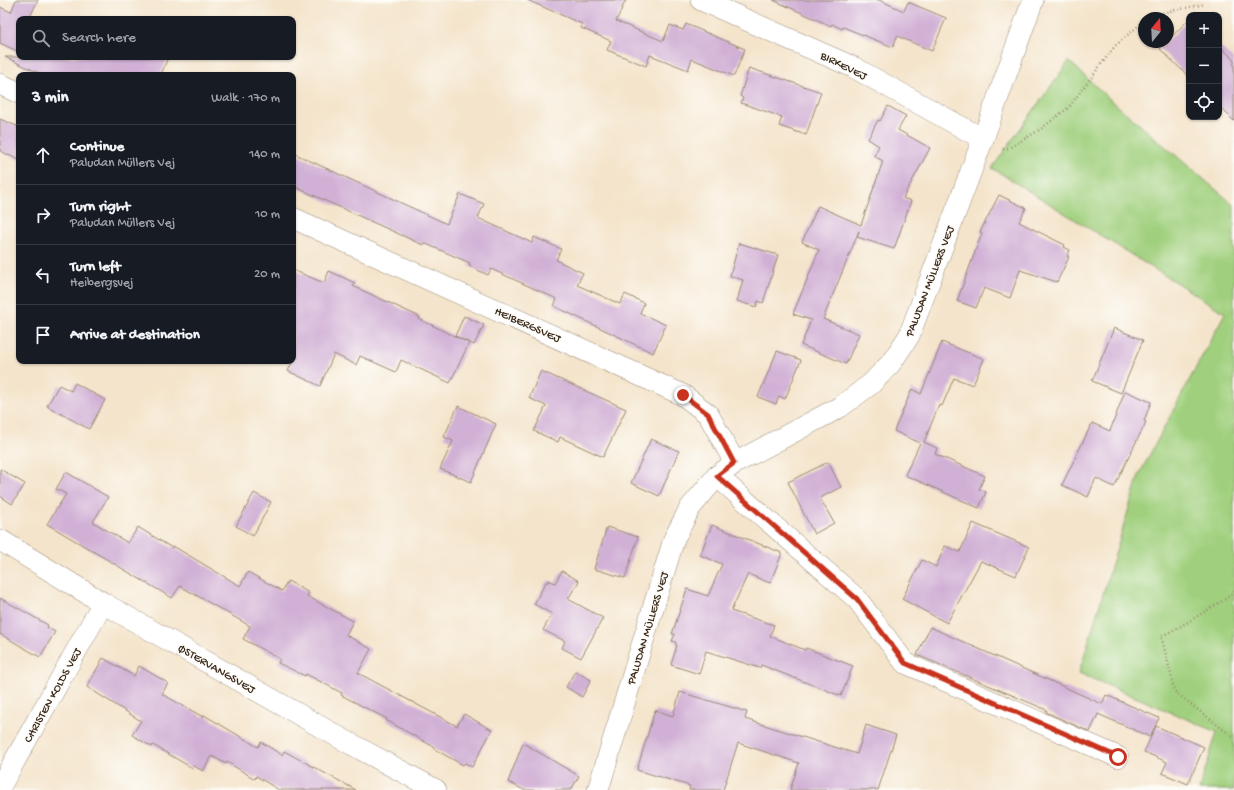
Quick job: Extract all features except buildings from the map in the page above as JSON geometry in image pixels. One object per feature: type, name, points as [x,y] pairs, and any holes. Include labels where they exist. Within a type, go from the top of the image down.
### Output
[{"type":"street","name":"BIRKEVEJ","points":[[701,0],[853,67],[980,146]]},
{"type":"street","name":"PALUDAN MÜLLERS VEJ","points":[[598,790],[674,539],[690,508],[717,476],[734,463],[840,407],[871,384],[891,363],[909,336],[1033,0]]},
{"type":"street","points":[[0,84],[16,92]]},
{"type":"street","name":"HEIBERGSVEJ","points":[[296,219],[683,395],[708,414],[734,463]]},
{"type":"street","points":[[717,476],[857,599],[905,663],[1118,757]]},
{"type":"street","name":"ØSTERVANGSVEJ","points":[[0,540],[103,603],[342,739],[436,790]]},
{"type":"street","name":"CHRISTEN KOLDS VEJ","points":[[0,787],[103,603]]},
{"type":"path","points":[[1166,12],[1205,4]]},
{"type":"path","points":[[980,146],[1009,148],[1041,129],[1068,106],[1115,46],[1138,26]]},
{"type":"path","points":[[1234,591],[1227,598],[1178,628],[1161,636],[1174,692],[1234,738]]},
{"type":"green space","points":[[1069,61],[1106,96],[1234,205],[1234,790],[1199,790],[1217,732],[1079,673],[1139,475],[1225,313],[992,168]]},
{"type":"route","points":[[683,395],[708,414],[734,463],[717,476],[857,599],[905,663],[1118,757]]}]
